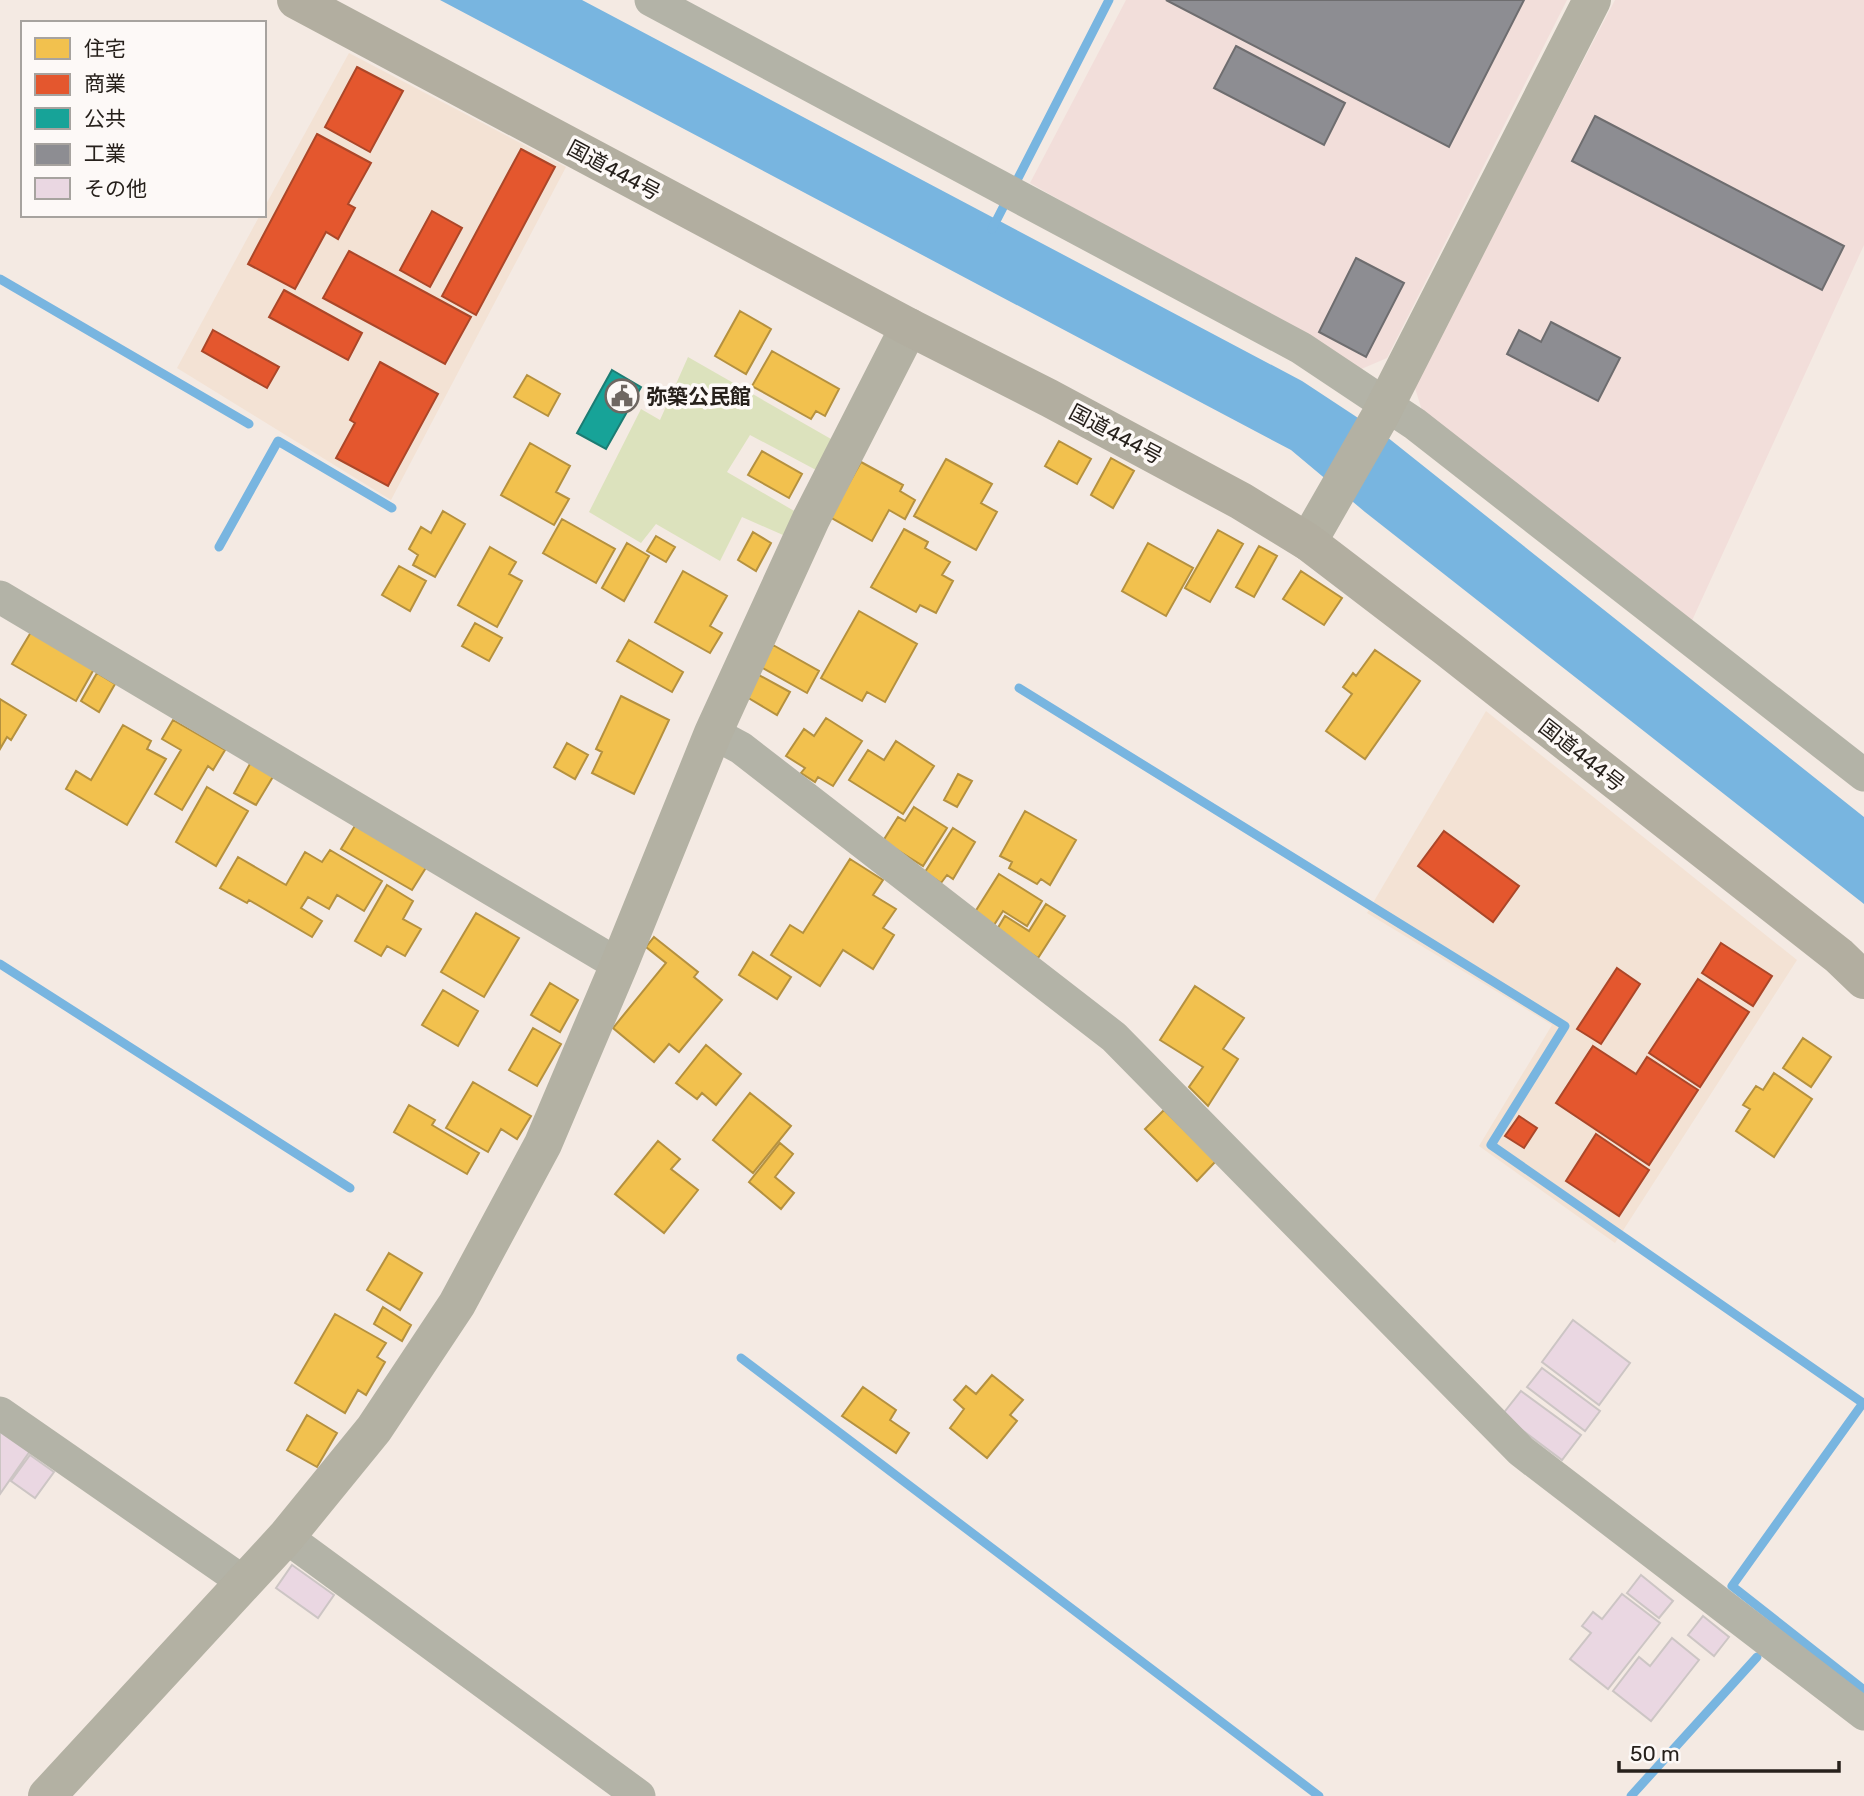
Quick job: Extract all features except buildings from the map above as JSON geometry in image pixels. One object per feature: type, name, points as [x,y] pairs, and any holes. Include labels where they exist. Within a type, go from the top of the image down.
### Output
[{"type":"highway","name":"国道444号","points":[[296,0],[909,327],[1049,398],[1229,495],[1308,542],[1828,948],[1864,980]]},
{"type":"street","points":[[651,0],[1301,348],[1864,775]]},
{"type":"street","points":[[1308,542],[1383,410],[1592,0]]},
{"type":"street","points":[[47,1796],[286,1537],[374,1429],[457,1304],[543,1144],[713,733],[811,519],[909,327]]},
{"type":"street","points":[[0,597],[619,965]]},
{"type":"street","points":[[713,733],[741,748],[1114,1037],[1521,1451],[1864,1714]]},
{"type":"street","points":[[0,1413],[245,1583]]},
{"type":"street","points":[[286,1537],[639,1796]]},
{"type":"shaded area","points":[[1126,0],[1567,0],[1387,358],[1359,370],[1030,183]]},
{"type":"shaded area","points":[[1615,0],[1864,0],[1864,245],[1690,625],[1426,423],[1414,385]]},
{"type":"shaded area","points":[[349,53],[566,167],[391,500],[177,368],[259,217],[266,217],[266,204]]},
{"type":"shaded area","points":[[1486,711],[1797,960],[1615,1243],[1479,1146],[1552,1025],[1367,913]]},
{"type":"green space","points":[[688,357],[831,439],[816,470],[750,435],[727,472],[796,512],[783,535],[742,517],[720,561],[656,524],[641,543],[589,512],[641,409],[660,420]]},
{"type":"water","points":[[440,0],[582,0],[1302,381],[1387,437],[1864,817],[1864,904],[1365,512],[1291,450]]},
{"type":"waterway","points":[[992,229],[1109,0]]},
{"type":"waterway","points":[[0,279],[249,424]]},
{"type":"waterway","points":[[219,547],[278,441],[392,508]]},
{"type":"waterway","points":[[1019,688],[1565,1026],[1491,1145],[1863,1403],[1732,1586],[1864,1690]]},
{"type":"waterway","points":[[0,964],[350,1188]]},
{"type":"waterway","points":[[741,1358],[1319,1796]]},
{"type":"waterway","points":[[1631,1796],[1757,1657]]},
{"type":"place","name":"弥築公民館","points":[[622,396]]}]
